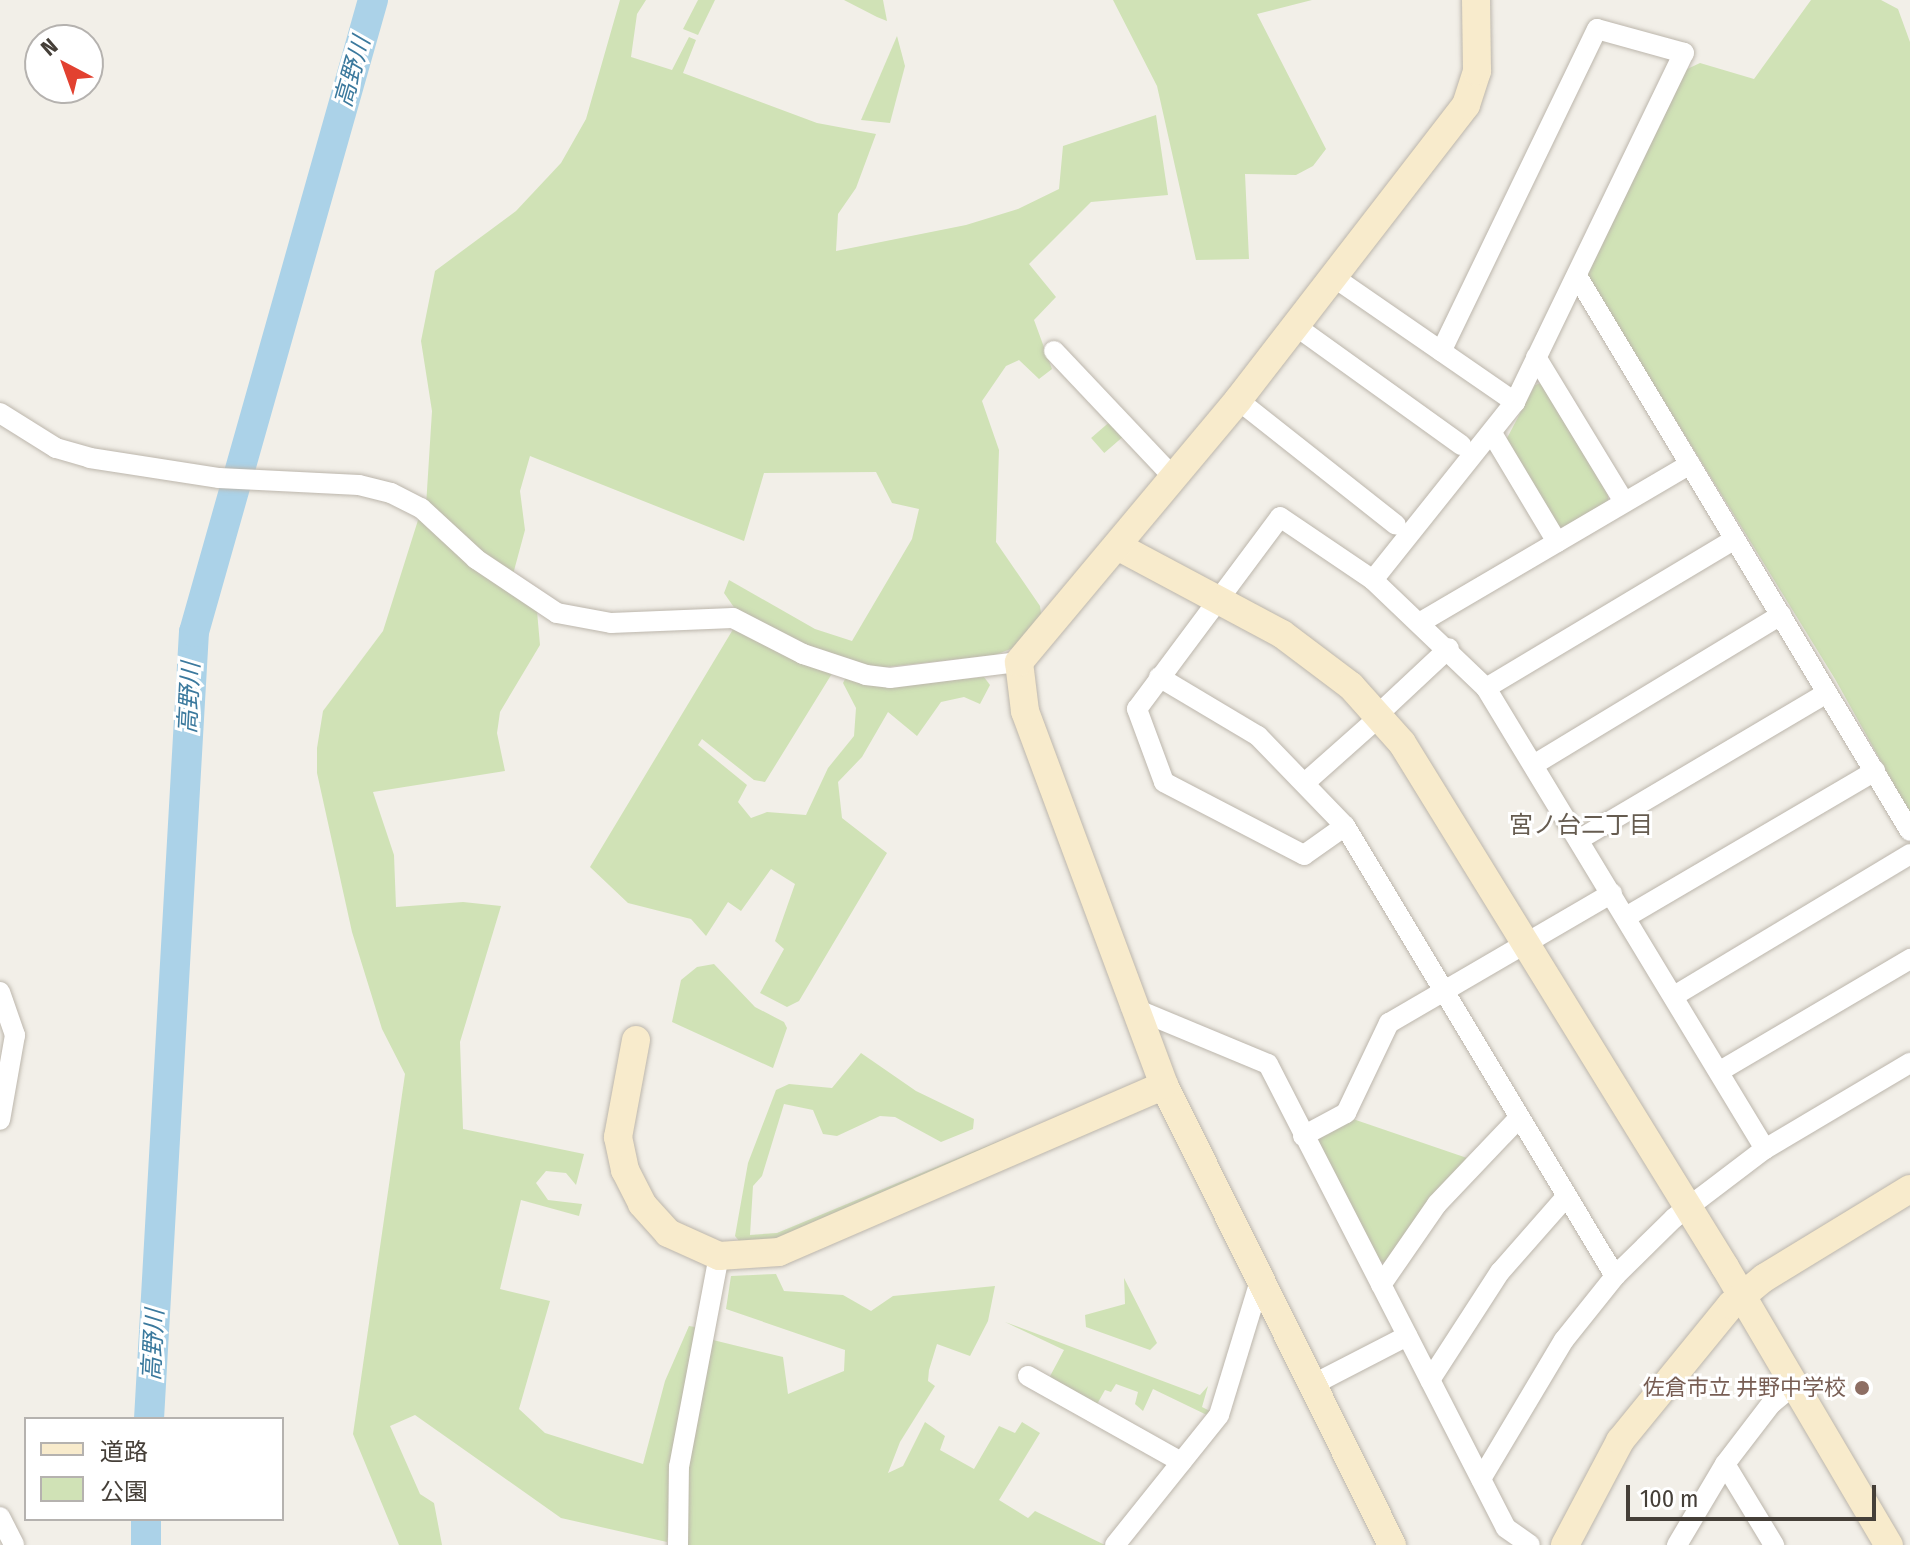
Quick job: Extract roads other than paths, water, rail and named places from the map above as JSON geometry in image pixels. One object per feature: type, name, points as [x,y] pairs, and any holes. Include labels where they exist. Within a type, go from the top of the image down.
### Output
[{"type":"street","points":[[0,413],[56,448],[219,478],[359,485],[407,499],[525,595],[557,613],[588,620],[733,618],[803,654],[866,675],[890,678],[1019,662],[1119,547],[1297,327],[1472,92],[1476,0]]},
{"type":"street","points":[[1373,580],[1493,435],[1515,402],[1684,53],[1597,29],[1441,351]]},
{"type":"street","points":[[1577,276],[1910,831]]},
{"type":"street","points":[[1335,278],[1515,402]]},
{"type":"street","points":[[1297,327],[1461,445]]},
{"type":"street","points":[[1054,351],[1175,479]]},
{"type":"street","points":[[1536,357],[1624,502]]},
{"type":"street","points":[[1238,400],[1396,525]]},
{"type":"street","points":[[1493,435],[1557,542]]},
{"type":"street","points":[[1421,622],[1690,464]]},
{"type":"street","points":[[1345,826],[1304,855],[1164,782],[1137,709],[1280,517],[1373,580],[1449,648],[1486,688],[1535,764],[1765,1149]]},
{"type":"street","points":[[1486,688],[1735,539]]},
{"type":"street","points":[[1119,547],[1282,634],[1379,715],[1422,771],[1742,1295],[1889,1545]]},
{"type":"street","points":[[1535,764],[1781,615]]},
{"type":"street","points":[[1386,707],[1449,648]]},
{"type":"street","points":[[1019,662],[1025,711],[1131,1007],[1164,1085],[1392,1545]]},
{"type":"street","points":[[1159,677],[1258,736],[1307,781],[1345,826],[1615,1276]]},
{"type":"street","points":[[1580,839],[1827,693]]},
{"type":"street","points":[[1307,781],[1369,726]]},
{"type":"street","points":[[1626,917],[1875,771]]},
{"type":"street","points":[[1674,996],[1910,854]]},
{"type":"street","points":[[1303,1136],[1346,1113],[1389,1023],[1612,893]]},
{"type":"street","points":[[1720,1071],[1910,959]]},
{"type":"street","points":[[0,992],[15,1035],[0,1120]]},
{"type":"street","points":[[1131,1007],[1268,1064],[1506,1528],[1530,1545]]},
{"type":"street","points":[[636,1040],[620,1110],[618,1137],[625,1170],[642,1204],[668,1233],[719,1256],[779,1252],[1164,1085]]},
{"type":"street","points":[[1481,1479],[1564,1340],[1615,1276],[1686,1206],[1765,1149],[1910,1063]]},
{"type":"street","points":[[1381,1285],[1437,1204],[1519,1118]]},
{"type":"street","points":[[1565,1545],[1620,1441],[1684,1356],[1742,1295],[1910,1189]]},
{"type":"street","points":[[1430,1380],[1500,1272],[1566,1197]]},
{"type":"street","points":[[678,1545],[679,1467],[719,1256]]},
{"type":"street","points":[[1115,1545],[1219,1415],[1261,1278]]},
{"type":"street","points":[[1314,1384],[1407,1336]]},
{"type":"street","points":[[1028,1376],[1181,1462]]},
{"type":"street","points":[[1677,1545],[1725,1464],[1771,1404],[1794,1385]]},
{"type":"street","points":[[1725,1464],[1774,1545]]},
{"type":"street","points":[[0,1517],[14,1545]]},
{"type":"waterway","name":"高野川","points":[[149,1417],[194,632],[373,0]]},
{"type":"waterway","name":"高野川","points":[[146,1521],[146,1545]]},
{"type":"place","name":"佐倉市立 井野中学校","points":[[1862,1388]]},
{"type":"district","name":"宮ノ台二丁目","points":[[1581,826]]}]
